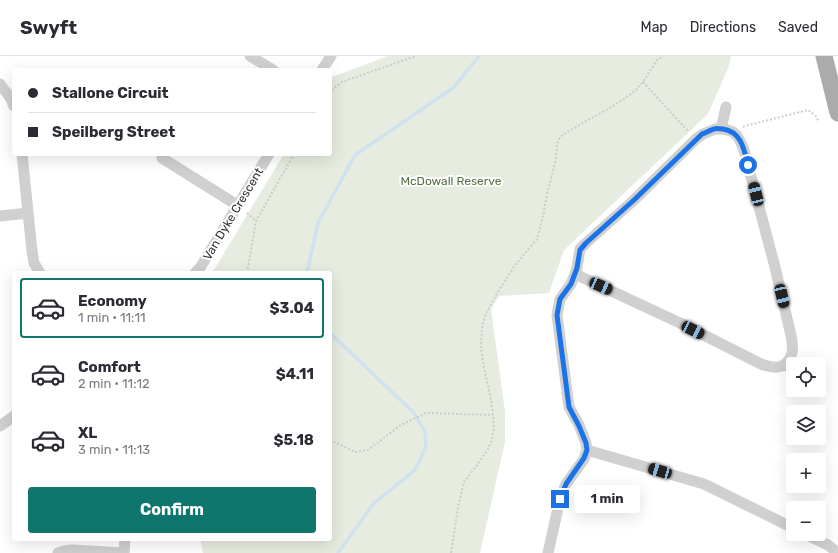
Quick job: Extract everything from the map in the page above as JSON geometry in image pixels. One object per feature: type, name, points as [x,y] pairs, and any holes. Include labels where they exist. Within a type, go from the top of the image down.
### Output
[{"type":"main road","points":[[824,56],[838,113]]},
{"type":"street","points":[[250,56],[270,68]]},
{"type":"street","points":[[323,68],[331,56]]},
{"type":"street","points":[[0,84],[12,101]]},
{"type":"street","points":[[721,129],[726,107]]},
{"type":"street","points":[[548,553],[560,499],[566,484],[584,458],[587,450],[586,443],[579,426],[569,407],[557,315],[560,299],[571,284],[577,268],[580,250],[586,243],[634,200],[702,134],[715,129],[730,130],[740,139],[744,150],[775,267],[792,340],[790,357]]},
{"type":"street","points":[[22,156],[33,257],[34,263],[39,271]]},
{"type":"street","name":"Van Dyke Crescent","points":[[197,271],[268,156]]},
{"type":"street","points":[[162,158],[237,205]]},
{"type":"street","points":[[0,216],[28,213]]},
{"type":"street","points":[[575,274],[675,320],[768,367],[776,368],[786,363]]},
{"type":"street","points":[[0,426],[12,417]]},
{"type":"street","points":[[587,450],[704,484],[786,525]]},
{"type":"street","points":[[58,553],[72,550],[124,553],[125,541]]},
{"type":"street","points":[[820,541],[828,545],[838,553]]},
{"type":"path","points":[[332,90],[342,82],[416,56]]},
{"type":"path","points":[[451,553],[458,507],[464,482],[488,448],[492,440],[494,427],[490,395],[481,348],[482,328],[485,316],[490,304],[515,265],[537,239],[544,216],[547,194],[556,159],[557,144],[560,137],[598,115],[636,90],[657,60],[664,56]]},
{"type":"path","points":[[643,82],[696,140]]},
{"type":"path","points":[[736,135],[745,126],[808,110],[815,115],[819,122]]},
{"type":"path","points":[[247,271],[256,221],[293,156]]},
{"type":"path","points":[[332,441],[355,452],[368,450],[401,425],[426,413],[493,415]]},
{"type":"green space","name":"McDowall Reserve","points":[[388,56],[731,56],[729,66],[708,114],[564,250],[549,293],[499,296],[491,309],[505,412],[505,442],[480,553],[203,553],[200,541],[332,541],[332,271],[213,271],[283,156],[332,156],[332,77]]},
{"type":"waterway","points":[[307,271],[318,223],[355,155],[453,88],[479,56]]},
{"type":"waterway","points":[[332,335],[413,412],[425,431],[426,447],[415,470],[374,503],[338,553]]},
{"type":"route","points":[[560,499],[566,484],[584,458],[587,450],[586,443],[579,426],[569,407],[557,315],[560,299],[571,284],[575,274],[580,250],[702,134],[715,129],[730,130],[740,139],[748,165]]}]
